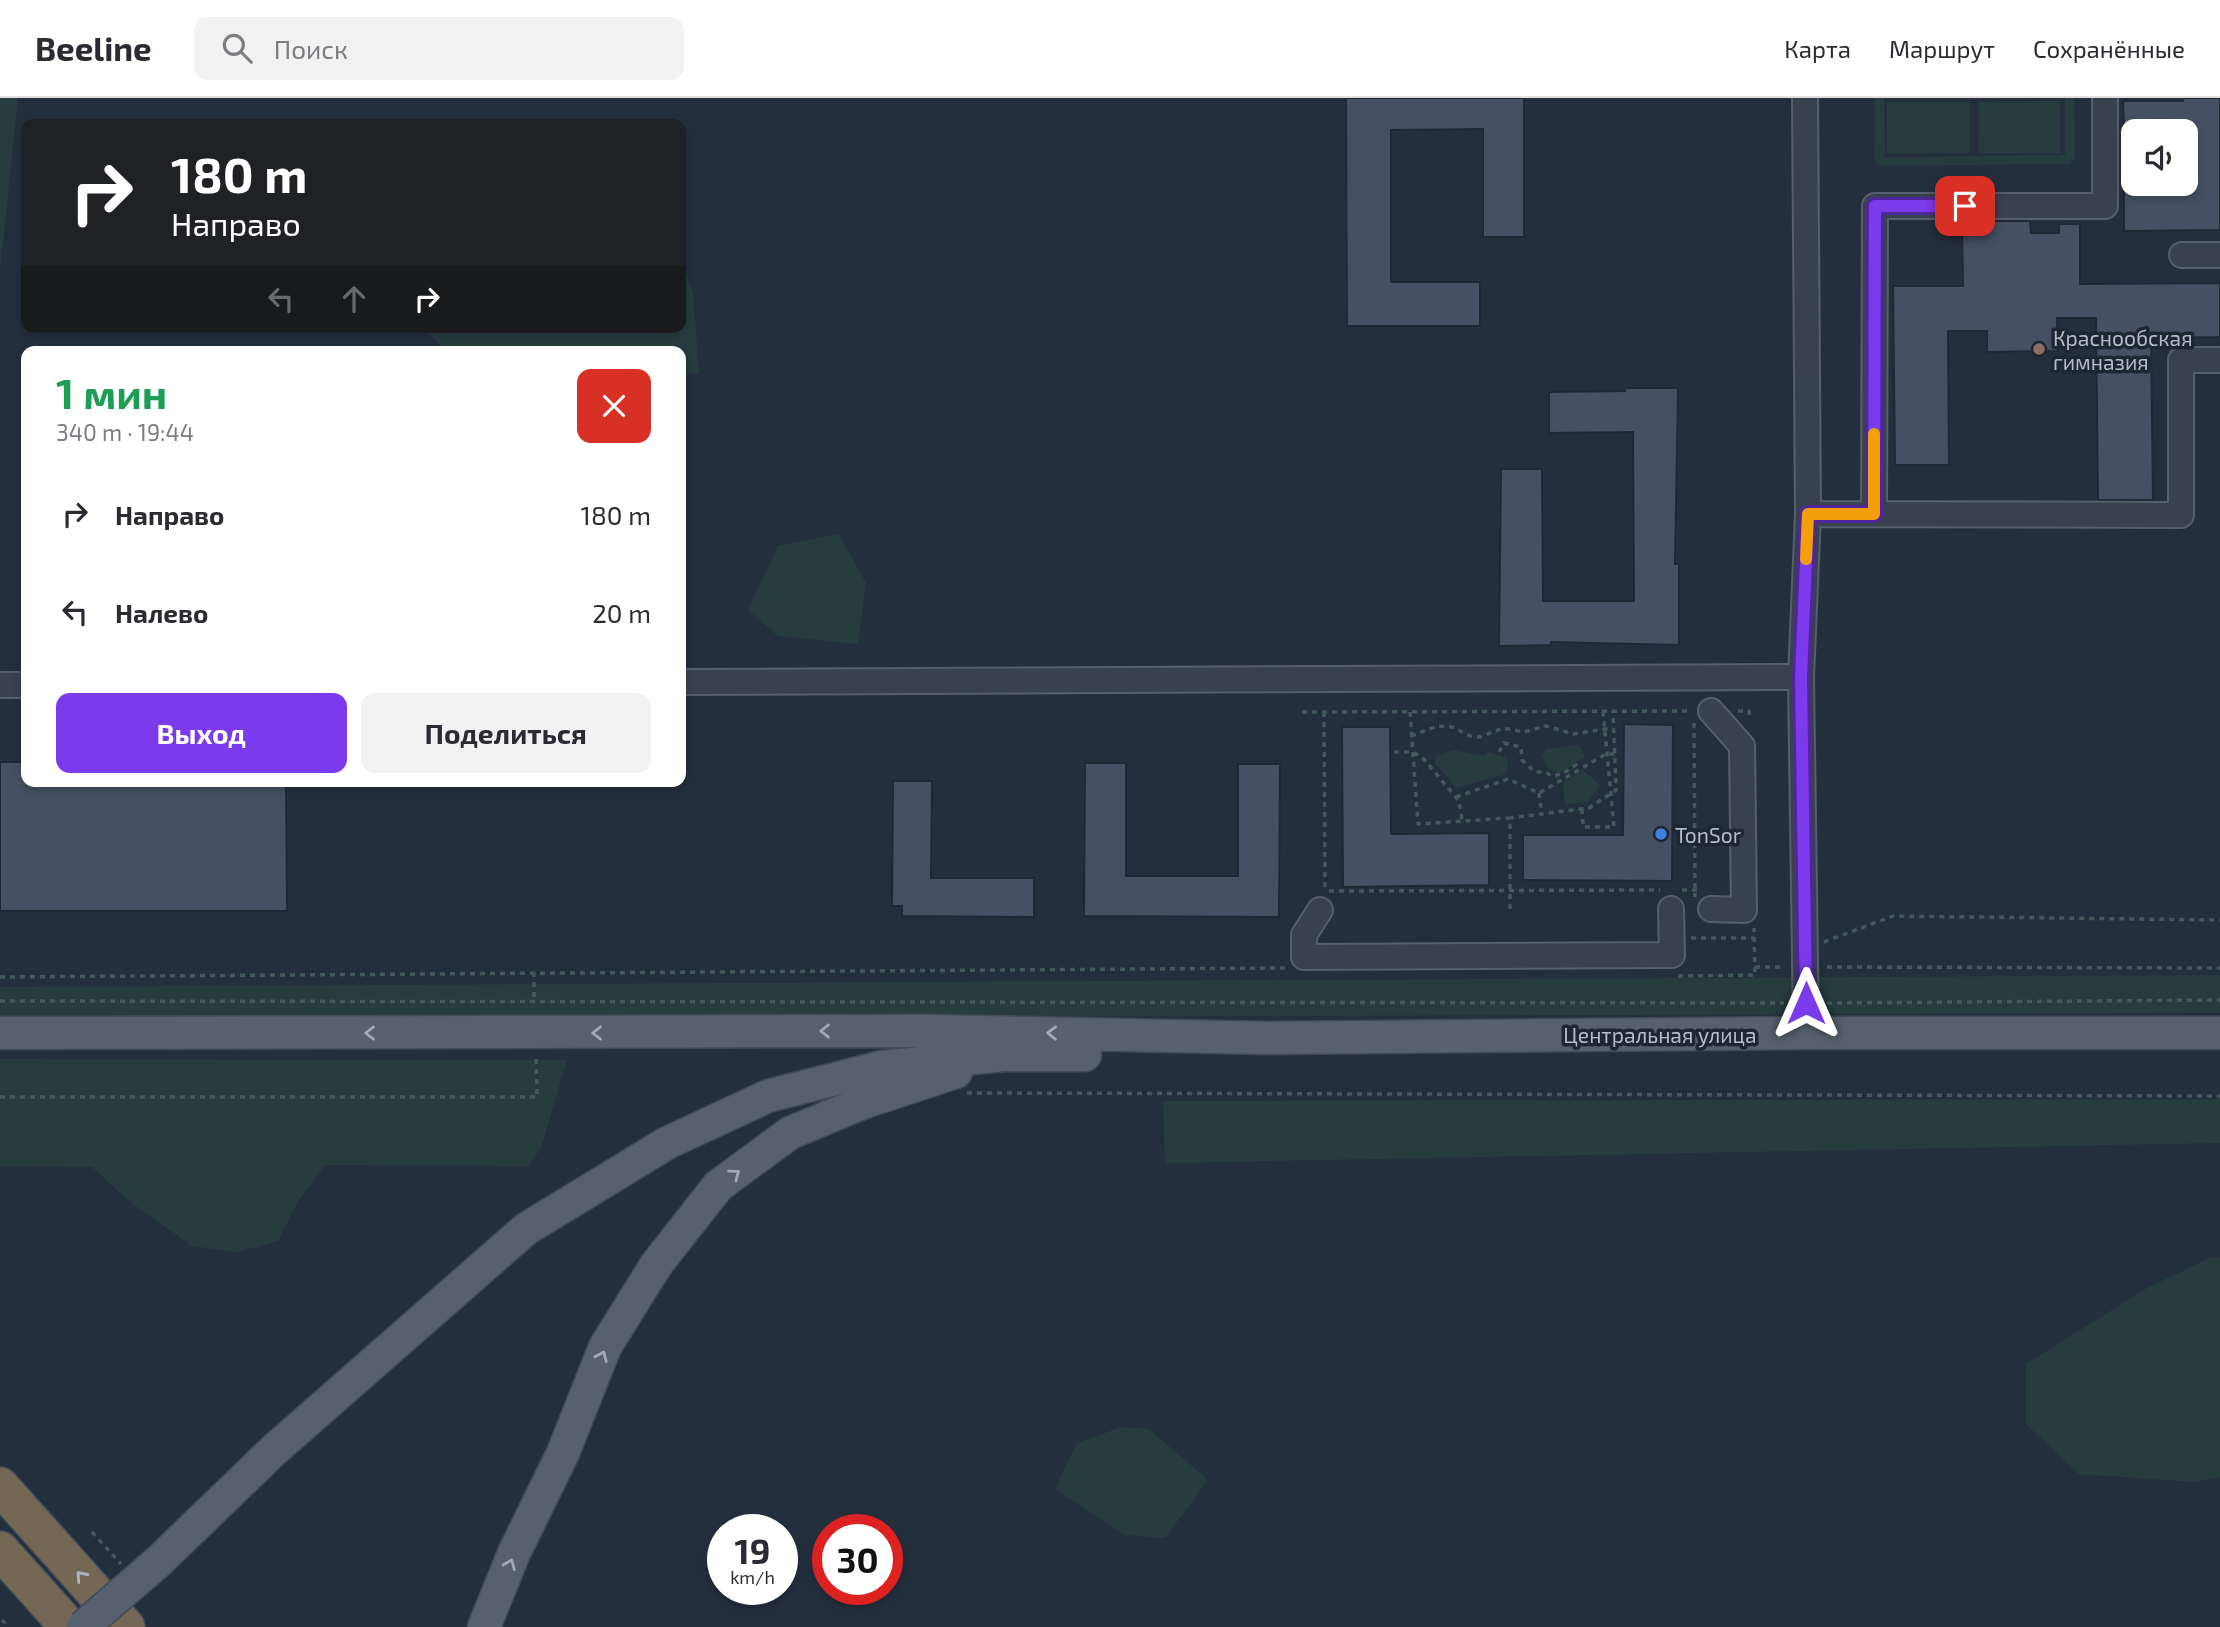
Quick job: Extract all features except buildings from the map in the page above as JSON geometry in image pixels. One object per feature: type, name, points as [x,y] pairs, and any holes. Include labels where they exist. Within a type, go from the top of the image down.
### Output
[{"type":"highway","points":[[0,1486],[126,1627]]},
{"type":"highway","points":[[0,1550],[69,1627]]},
{"type":"main road","name":"Центральная улица","points":[[1267,1038],[1806,1018],[2220,1033]]},
{"type":"main road","points":[[0,1033],[931,1031],[1267,1038]]},
{"type":"main road","points":[[83,1627],[147,1571],[274,1450],[526,1229],[667,1143],[768,1096],[882,1067],[1004,1055],[1124,1055],[1267,1038]]},
{"type":"main road","points":[[484,1627],[514,1553],[563,1453],[606,1348],[656,1265],[718,1186],[790,1133],[862,1103],[1004,1055]]},
{"type":"street","points":[[1805,98],[1808,514],[1801,677],[1806,1018]]},
{"type":"street","points":[[1874,514],[1875,206],[2105,206],[2105,98]]},
{"type":"street","points":[[2182,255],[2220,255]]},
{"type":"street","points":[[1808,514],[2181,514],[2181,360],[2220,360]]},
{"type":"street","points":[[686,682],[1801,677]]},
{"type":"street","points":[[0,685],[21,685]]},
{"type":"street","points":[[1703,711],[1742,746],[1744,909],[1703,904]]},
{"type":"street","points":[[1321,898],[1304,935],[1304,957],[1672,956],[1674,896]]},
{"type":"path","points":[[1410,711],[1418,824],[1510,818],[1589,808],[1616,790],[1613,711]]},
{"type":"path","points":[[1582,809],[1583,828],[1614,828],[1603,711]]},
{"type":"path","points":[[1302,712],[1703,711],[1695,890],[1703,904]]},
{"type":"path","points":[[1324,712],[1321,898],[1510,891],[1674,896],[1695,890],[1744,889]]},
{"type":"path","points":[[1412,736],[1437,726],[1452,727],[1469,736],[1480,737],[1503,728],[1524,732],[1546,726],[1573,734],[1614,728]]},
{"type":"path","points":[[1499,752],[1504,743],[1518,744],[1521,747],[1522,760],[1535,772],[1546,772],[1551,776],[1562,774],[1576,765],[1579,770]]},
{"type":"path","points":[[1394,752],[1413,752],[1422,757],[1460,801],[1462,821]]},
{"type":"path","points":[[1539,793],[1606,754],[1615,754]]},
{"type":"path","points":[[1456,797],[1508,779],[1539,793]]},
{"type":"path","points":[[1539,793],[1542,814]]},
{"type":"path","points":[[1510,818],[1510,909]]},
{"type":"path","points":[[1806,958],[1843,933],[1893,916],[2220,920]]},
{"type":"path","points":[[1689,938],[1754,938]]},
{"type":"path","points":[[1755,967],[1806,958],[2220,968]]},
{"type":"path","points":[[0,977],[1291,968]]},
{"type":"path","points":[[0,1001],[1806,1018],[2220,1000]]},
{"type":"path","points":[[965,1093],[2220,1097]]},
{"type":"path","points":[[0,1097],[537,1097]]},
{"type":"path","points":[[92,1532],[147,1571]]},
{"type":"path","points":[[2,1620],[9,1627]]},
{"type":"green space","points":[[0,98],[18,98],[0,272]]},
{"type":"green space","points":[[1874,98],[1884,98],[1885,157],[2065,155],[2065,98],[2074,98],[2075,158],[2069,164],[1882,166],[1875,162]]},
{"type":"green space","points":[[2060,101],[2060,153],[1979,153],[1978,102]]},
{"type":"green space","points":[[1887,102],[1970,102],[1970,153],[1887,154]]},
{"type":"green space","points":[[686,272],[693,293],[699,374],[686,372],[686,346],[440,346],[429,333],[686,333]]},
{"type":"green space","points":[[839,534],[866,583],[858,644],[778,636],[748,610],[778,546]]},
{"type":"green space","points":[[1579,745],[1585,757],[1559,773],[1550,770],[1542,757],[1546,749]]},
{"type":"green space","points":[[1453,750],[1483,756],[1488,752],[1507,757],[1508,771],[1503,775],[1456,788],[1435,763],[1435,757]]},
{"type":"green space","points":[[1583,770],[1601,786],[1587,802],[1565,804],[1563,782]]},
{"type":"green space","points":[[2220,975],[2220,1013],[0,1020],[0,987]]},
{"type":"green space","points":[[0,1059],[567,1060],[541,1148],[528,1166],[325,1165],[298,1201],[278,1241],[237,1252],[192,1246],[129,1201],[92,1167],[0,1166]]},
{"type":"green space","points":[[2220,1099],[2220,1143],[1165,1163],[1163,1101]]},
{"type":"green space","points":[[2210,1258],[2220,1258],[2220,1477],[2195,1482],[2079,1474],[2026,1424],[2026,1364],[2147,1288]]},
{"type":"green space","points":[[1121,1427],[1149,1429],[1208,1480],[1165,1538],[1125,1535],[1055,1489],[1076,1444]]},
{"type":"slow traffic","points":[[1806,559],[1808,514],[1874,514],[1874,434]]},
{"type":"place","name":"Краснообская гимназия","points":[[2039,349]]},
{"type":"place","name":"TonSor","points":[[1661,834]]},
{"type":"route","points":[[1806,1003],[1801,677],[1808,514],[1874,514],[1875,206],[1965,206]]}]
